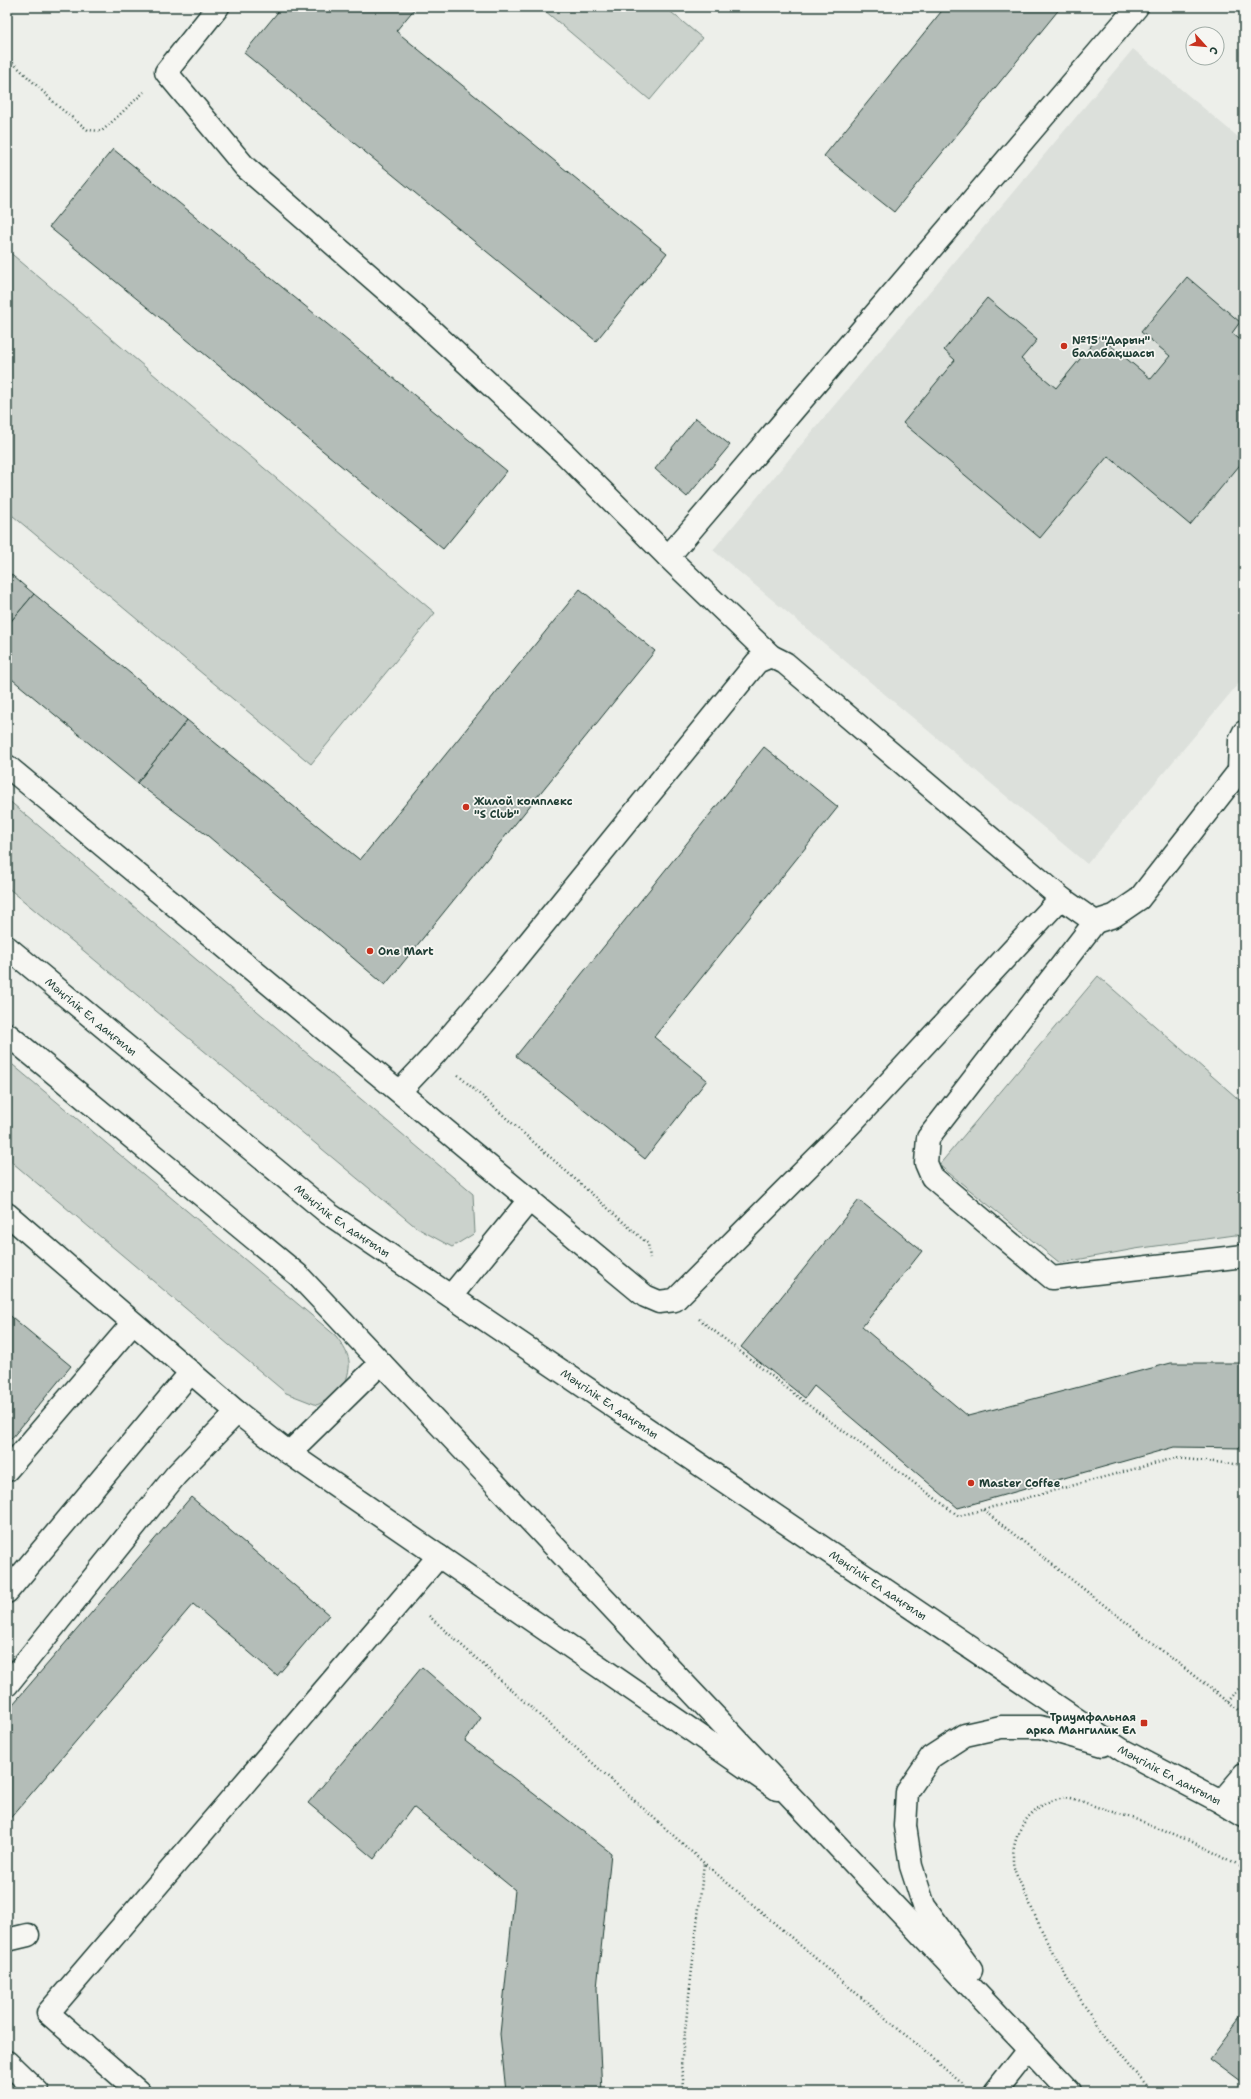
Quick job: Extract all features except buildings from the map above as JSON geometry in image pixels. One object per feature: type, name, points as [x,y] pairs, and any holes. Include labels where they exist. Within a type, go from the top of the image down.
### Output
[{"type":"main road","points":[[218,7],[166,72],[245,167],[428,327],[564,453],[668,557],[771,656],[785,663],[1061,898],[1095,922]]},
{"type":"main road","points":[[668,557],[1137,7]]},
{"type":"main road","points":[[400,1091],[435,1054],[504,972],[757,662],[771,656]]},
{"type":"main road","points":[[1244,732],[1240,740],[1242,773],[1139,899],[1114,916],[1095,922],[928,1138],[926,1163],[932,1177],[1052,1278],[1244,1256]]},
{"type":"main road","points":[[7,766],[645,1296],[659,1302],[675,1300],[846,1129],[1061,898]]},
{"type":"main road","name":"Мәңгілік Ел даңғылы","points":[[7,947],[329,1214],[1122,1750],[1221,1802],[1244,1816]]},
{"type":"main road","points":[[7,1034],[298,1275],[1070,2092]]},
{"type":"main road","points":[[451,1296],[530,1199]]},
{"type":"main road","points":[[7,1214],[237,1412],[289,1453],[796,1802]]},
{"type":"main road","points":[[7,1470],[134,1323]]},
{"type":"main road","points":[[289,1453],[381,1363]]},
{"type":"main road","points":[[7,1592],[191,1372]]},
{"type":"main road","points":[[7,1685],[176,1474],[237,1412]]},
{"type":"main road","points":[[139,2092],[48,2013],[439,1556]]},
{"type":"main road","points":[[1029,2049],[924,1906],[910,1866],[905,1826],[907,1792],[931,1757],[965,1734],[1001,1726],[1040,1727],[1122,1750]]},
{"type":"main road","points":[[1221,1802],[1244,1775]]},
{"type":"main road","points":[[7,1940],[28,1935]]},
{"type":"main road","points":[[995,2092],[1029,2049]]},
{"type":"main road","points":[[7,2062],[38,2092]]},
{"type":"path","points":[[7,58],[60,108],[88,130],[102,131],[166,72]]},
{"type":"path","points":[[435,1054],[648,1244],[651,1266],[645,1296]]},
{"type":"path","points":[[675,1300],[810,1407],[959,1516],[1175,1458],[1244,1466]]},
{"type":"path","points":[[983,1510],[1244,1715]]},
{"type":"path","points":[[406,1595],[704,1863],[966,2087]]},
{"type":"path","points":[[1227,1702],[1244,1682]]},
{"type":"path","points":[[1152,2092],[1120,2056],[1077,1996],[1041,1931],[1013,1862],[1015,1844],[1021,1827],[1032,1812],[1048,1802],[1065,1797],[1143,1820],[1218,1854],[1244,1870]]},
{"type":"path","points":[[686,2092],[681,2066],[704,1863]]},
{"type":"shaded area","points":[[546,7],[665,7],[702,38],[650,100],[544,10]]},
{"type":"shaded area","name":"№15 \"Дарын\" балабақшасы","points":[[1133,49],[1244,142],[1244,677],[1087,864],[713,550]]},
{"type":"shaded area","points":[[7,250],[435,613],[311,764],[7,511]]},
{"type":"shaded area","points":[[7,799],[473,1194],[475,1233],[452,1247],[417,1228],[7,887]]},
{"type":"shaded area","points":[[1098,976],[1244,1104],[1244,1236],[1235,1235],[1135,1249],[1060,1263],[939,1165]]},
{"type":"shaded area","points":[[7,1060],[336,1336],[346,1351],[349,1362],[348,1375],[342,1392],[317,1405],[286,1393],[7,1158]]},
{"type":"place","name":"№15 \"Дарын\" балабақшасы","points":[[1064,346]]},
{"type":"place","name":"Жилой комплекс \"S Club\"","points":[[466,807]]},
{"type":"place","name":"One Mart","points":[[370,951]]},
{"type":"place","name":"Master Coffee","points":[[971,1483]]},
{"type":"place","name":"Триумфальная арка Мангилик Ел","points":[[1144,1723]]}]
